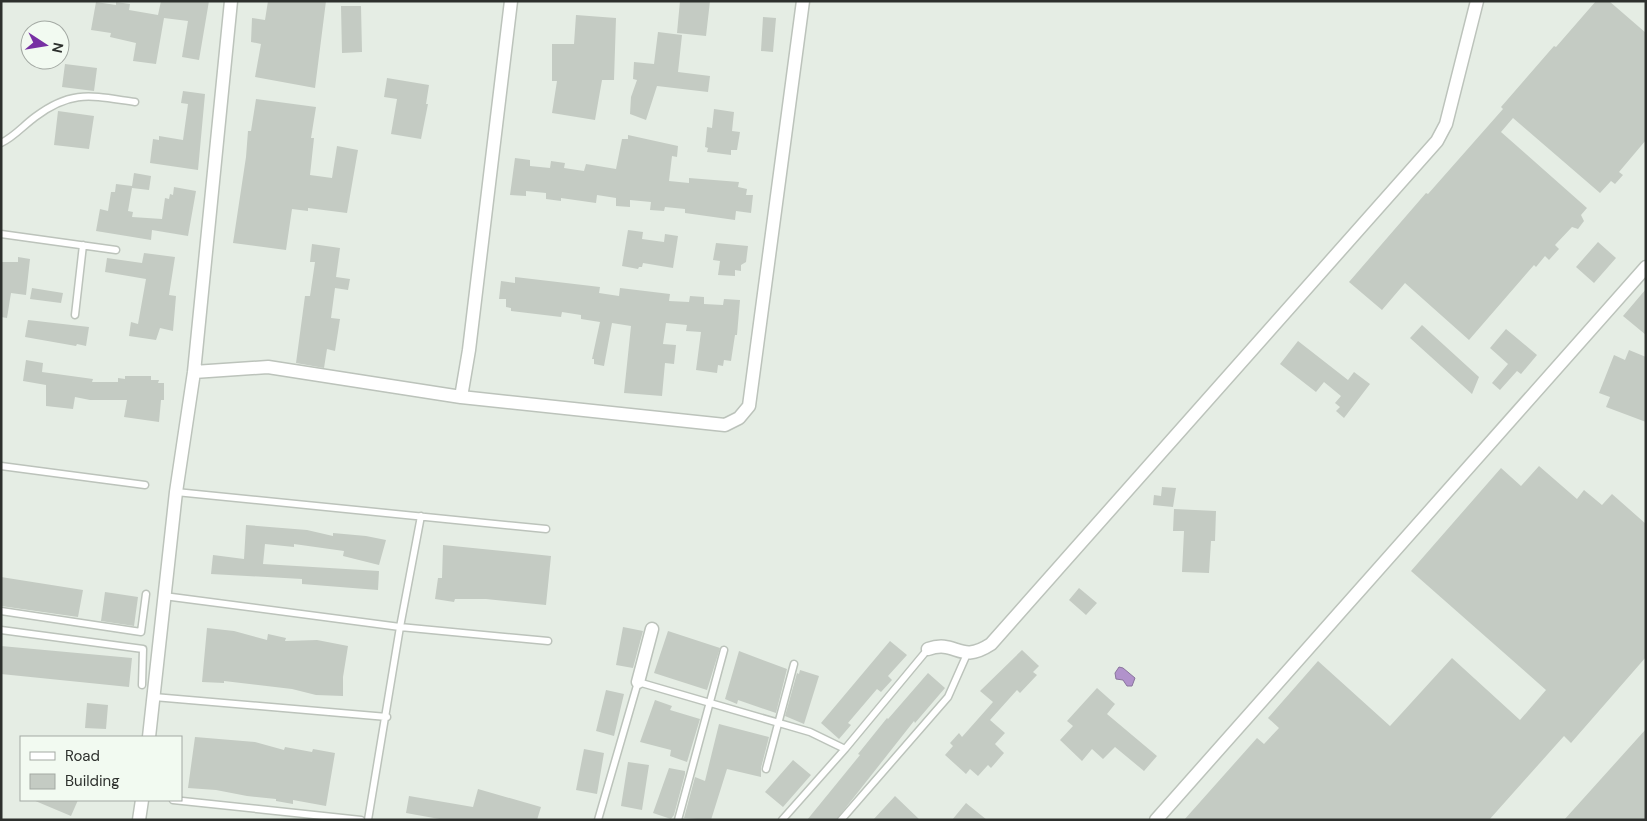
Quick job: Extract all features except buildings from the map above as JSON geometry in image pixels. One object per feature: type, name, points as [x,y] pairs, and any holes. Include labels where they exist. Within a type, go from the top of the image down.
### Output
[{"type":"street","points":[[149,736],[176,492],[194,372],[232,1]]},
{"type":"street","points":[[461,397],[470,340],[511,1]]},
{"type":"street","points":[[194,372],[268,367],[461,397],[725,425],[739,418],[749,406],[796,68],[803,1]]},
{"type":"street","points":[[928,649],[938,646],[968,654],[991,644],[1436,141],[1446,124],[1478,1]]},
{"type":"street","points":[[1156,820],[1646,267]]},
{"type":"street","points":[[638,682],[652,629]]},
{"type":"street","points":[[140,820],[142,801]]},
{"type":"lane","points":[[1,143],[54,103],[72,96],[99,97],[135,102]]},
{"type":"lane","points":[[1,234],[116,250]]},
{"type":"lane","points":[[75,315],[83,246]]},
{"type":"lane","points":[[1,466],[146,484]]},
{"type":"lane","points":[[176,492],[546,529]]},
{"type":"lane","points":[[368,820],[387,717],[400,627],[421,516]]},
{"type":"lane","points":[[1,611],[141,632],[146,594]]},
{"type":"lane","points":[[164,596],[400,627],[548,641]]},
{"type":"lane","points":[[1,630],[143,649],[142,685]]},
{"type":"lane","points":[[782,820],[845,749],[928,649]]},
{"type":"lane","points":[[678,820],[724,650]]},
{"type":"lane","points":[[841,820],[948,697],[968,654]]},
{"type":"lane","points":[[766,769],[794,664]]},
{"type":"lane","points":[[598,820],[638,682],[778,722],[820,736],[845,749]]},
{"type":"lane","points":[[154,697],[387,717]]},
{"type":"lane","points":[[182,801],[361,820]]},
{"type":"shaded area","points":[[1119,667],[1135,678],[1132,686],[1127,686],[1123,680],[1116,679],[1115,673]]}]
